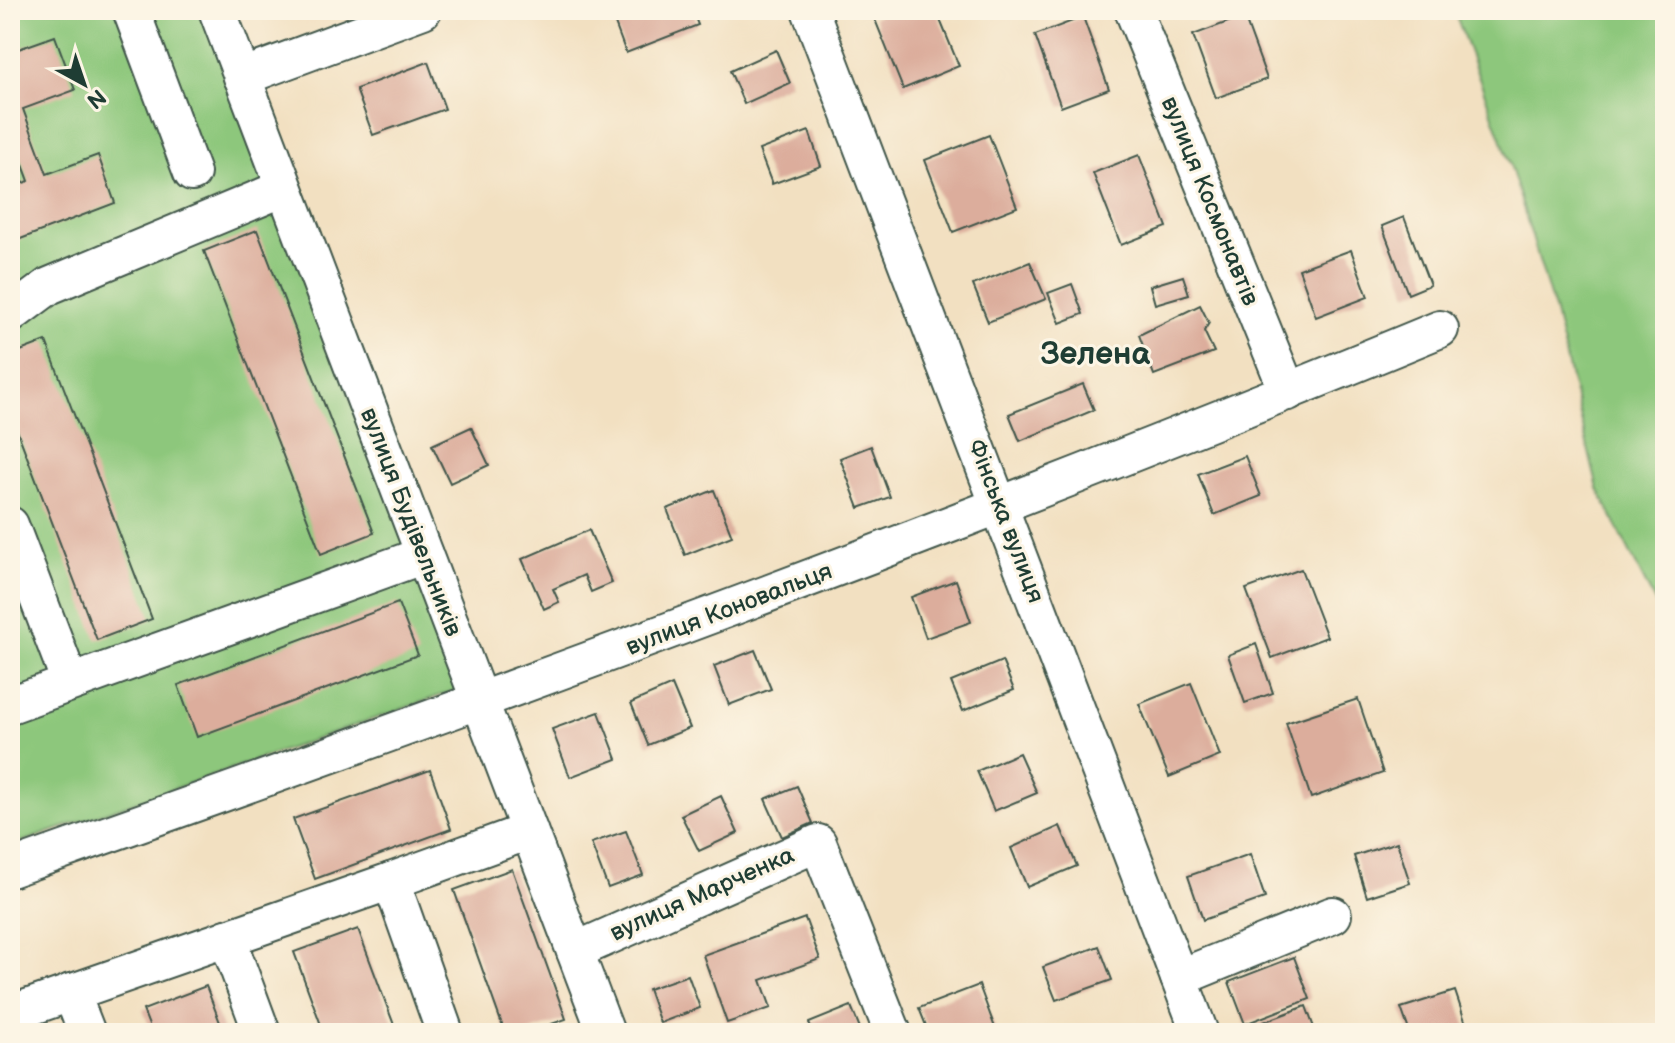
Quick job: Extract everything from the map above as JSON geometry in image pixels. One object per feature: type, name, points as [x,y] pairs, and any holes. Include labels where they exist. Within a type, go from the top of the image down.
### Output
[{"type":"street","points":[[131,10],[192,173]]},
{"type":"street","name":"вулиця Будівельників","points":[[217,10],[606,1033]]},
{"type":"street","points":[[242,77],[423,10]]},
{"type":"street","name":"Фінська вулиця","points":[[810,10],[1200,1033]]},
{"type":"street","name":"вулиця Космонавтів","points":[[1133,10],[1288,392]]},
{"type":"street","points":[[10,315],[49,286],[284,188]]},
{"type":"street","name":"вулиця Коновальця","points":[[10,869],[480,703],[1001,507],[1440,329]]},
{"type":"street","points":[[10,525],[70,682]]},
{"type":"street","points":[[10,705],[424,555]]},
{"type":"street","points":[[10,1014],[529,831]]},
{"type":"street","name":"вулиця Марченка","points":[[575,951],[818,843],[893,1033]]},
{"type":"street","points":[[391,881],[445,1033]]},
{"type":"street","points":[[1179,978],[1333,915]]},
{"type":"street","points":[[227,938],[262,1033]]},
{"type":"street","points":[[71,992],[87,1033]]},
{"type":"green space","points":[[10,10],[201,10],[462,688],[10,846]]},
{"type":"green space","points":[[1454,10],[1665,10],[1665,622],[1598,489],[1555,313],[1507,154]]},
{"type":"building","points":[[610,10],[692,10],[698,25],[626,53]]},
{"type":"building","points":[[890,10],[936,10],[959,66],[903,89],[874,17]]},
{"type":"building","points":[[1244,16],[1267,79],[1216,98],[1193,35]]},
{"type":"building","points":[[1083,17],[1109,89],[1061,107],[1035,35]]},
{"type":"building","points":[[55,36],[75,90],[23,109],[47,174],[98,155],[115,203],[10,243],[10,188],[29,181],[10,130],[10,52]]},
{"type":"building","points":[[776,50],[790,83],[744,104],[730,71]]},
{"type":"building","points":[[428,62],[445,109],[373,135],[356,89]]},
{"type":"building","points":[[809,131],[821,166],[772,184],[759,150]]},
{"type":"building","points":[[989,135],[1017,207],[953,232],[925,160]]},
{"type":"building","points":[[1139,155],[1167,227],[1121,245],[1093,173]]},
{"type":"building","points":[[1404,217],[1430,285],[1408,294],[1382,226]]},
{"type":"building","points":[[257,230],[374,533],[321,554],[204,251]]},
{"type":"building","points":[[1351,250],[1368,297],[1316,317],[1299,269]]},
{"type":"building","points":[[1030,262],[1046,299],[988,322],[973,285]]},
{"type":"building","points":[[1183,276],[1189,294],[1155,304],[1150,286]]},
{"type":"building","points":[[1072,284],[1083,314],[1060,323],[1048,293]]},
{"type":"building","points":[[1200,305],[1209,323],[1204,331],[1214,352],[1154,375],[1139,335]]},
{"type":"building","points":[[46,341],[152,619],[97,640],[10,412],[10,355]]},
{"type":"building","points":[[1083,384],[1094,410],[1020,441],[1009,414]]},
{"type":"building","points":[[471,427],[489,465],[450,483],[432,445]]},
{"type":"building","points":[[871,446],[890,497],[859,508],[840,458]]},
{"type":"building","points":[[1245,456],[1261,496],[1214,515],[1198,474]]},
{"type":"building","points":[[714,490],[732,536],[685,555],[667,509]]},
{"type":"building","points":[[589,530],[612,583],[591,592],[584,575],[553,589],[559,602],[544,609],[522,559]]},
{"type":"building","points":[[1301,569],[1327,637],[1272,658],[1246,589]]},
{"type":"building","points":[[956,580],[971,622],[926,638],[911,597]]},
{"type":"building","points":[[398,603],[418,655],[197,737],[178,685]]},
{"type":"building","points":[[1256,644],[1273,693],[1245,703],[1228,655]]},
{"type":"building","points":[[755,650],[771,689],[729,705],[714,666]]},
{"type":"building","points":[[1002,661],[1014,690],[963,711],[951,682]]},
{"type":"building","points":[[1191,683],[1220,756],[1169,777],[1139,704]]},
{"type":"building","points":[[672,685],[690,728],[648,745],[631,703]]},
{"type":"building","points":[[1358,699],[1383,773],[1311,798],[1286,723]]},
{"type":"building","points":[[599,712],[617,759],[570,777],[552,729]]},
{"type":"building","points":[[1019,753],[1037,793],[994,811],[977,771]]},
{"type":"building","points":[[430,770],[451,829],[315,879],[293,819]]},
{"type":"building","points":[[797,786],[813,823],[782,837],[765,799]]},
{"type":"building","points":[[721,796],[738,833],[699,851],[681,815]]},
{"type":"building","points":[[1060,826],[1077,866],[1027,887],[1011,848]]},
{"type":"building","points":[[626,831],[643,875],[608,888],[591,843]]},
{"type":"building","points":[[1397,842],[1410,883],[1367,897],[1354,856]]},
{"type":"building","points":[[1250,854],[1265,898],[1203,920],[1188,876]]},
{"type":"building","points":[[512,869],[566,1019],[526,1033],[505,1033],[454,890]]},
{"type":"building","points":[[805,918],[820,959],[761,980],[771,1008],[727,1023],[703,955]]},
{"type":"building","points":[[358,929],[397,1033],[324,1033],[294,952]]},
{"type":"building","points":[[1099,946],[1112,980],[1056,1000],[1043,967]]},
{"type":"building","points":[[1294,957],[1310,999],[1245,1024],[1229,982]]},
{"type":"building","points":[[688,975],[700,1008],[660,1023],[648,989]]},
{"type":"building","points":[[979,985],[997,1033],[929,1033],[919,1008]]},
{"type":"building","points":[[206,986],[224,1033],[152,1033],[143,1010]]},
{"type":"building","points":[[1455,991],[1469,1033],[1410,1033],[1401,1008]]},
{"type":"building","points":[[851,1006],[862,1033],[813,1033],[809,1023]]},
{"type":"building","points":[[1306,1006],[1316,1033],[1252,1033],[1250,1027]]},
{"type":"district","name":"Зелена","points":[[1095,354]]}]
